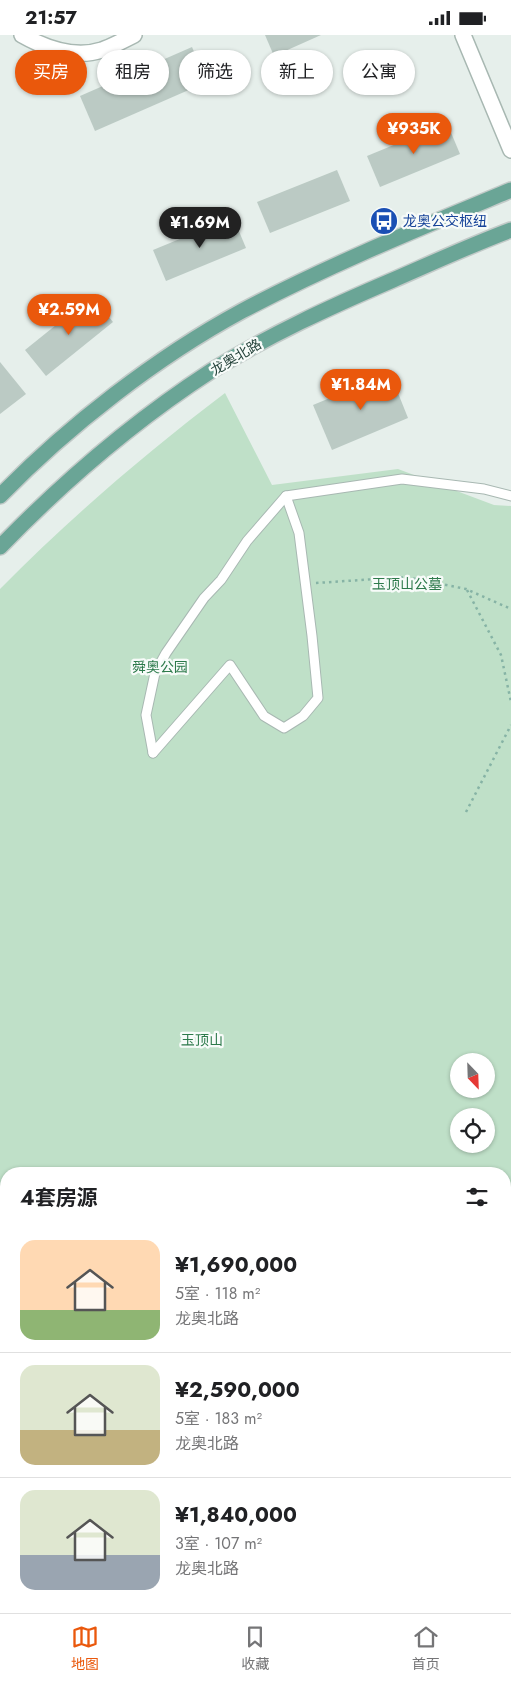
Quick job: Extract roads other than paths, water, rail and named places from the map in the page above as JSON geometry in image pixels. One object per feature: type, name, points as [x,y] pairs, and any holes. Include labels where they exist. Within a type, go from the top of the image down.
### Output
[{"type":"main road","points":[[0,496],[44,453],[120,392],[168,357],[211,330],[308,278],[511,190]]},
{"type":"main road","name":"龙奥北路","points":[[0,547],[51,497],[120,437],[153,411],[212,371],[315,314],[511,230]]},
{"type":"street","points":[[22,35],[41,45],[73,53],[101,50],[134,35]]},
{"type":"street","points":[[463,35],[511,151]]},
{"type":"lane","points":[[286,496],[299,533],[318,698],[303,716],[284,728],[264,716],[230,665],[153,753],[146,715],[155,673],[166,653],[204,598],[220,580],[247,541],[286,496],[402,479],[484,489],[511,496]]},
{"type":"place","name":"龙奥公交枢纽","points":[[384,221]]},
{"type":"park label","name":"玉顶山公墓","points":[[407,584]]},
{"type":"park label","name":"舜奥公园","points":[[160,667]]},
{"type":"park label","name":"玉顶山","points":[[202,1040]]}]
